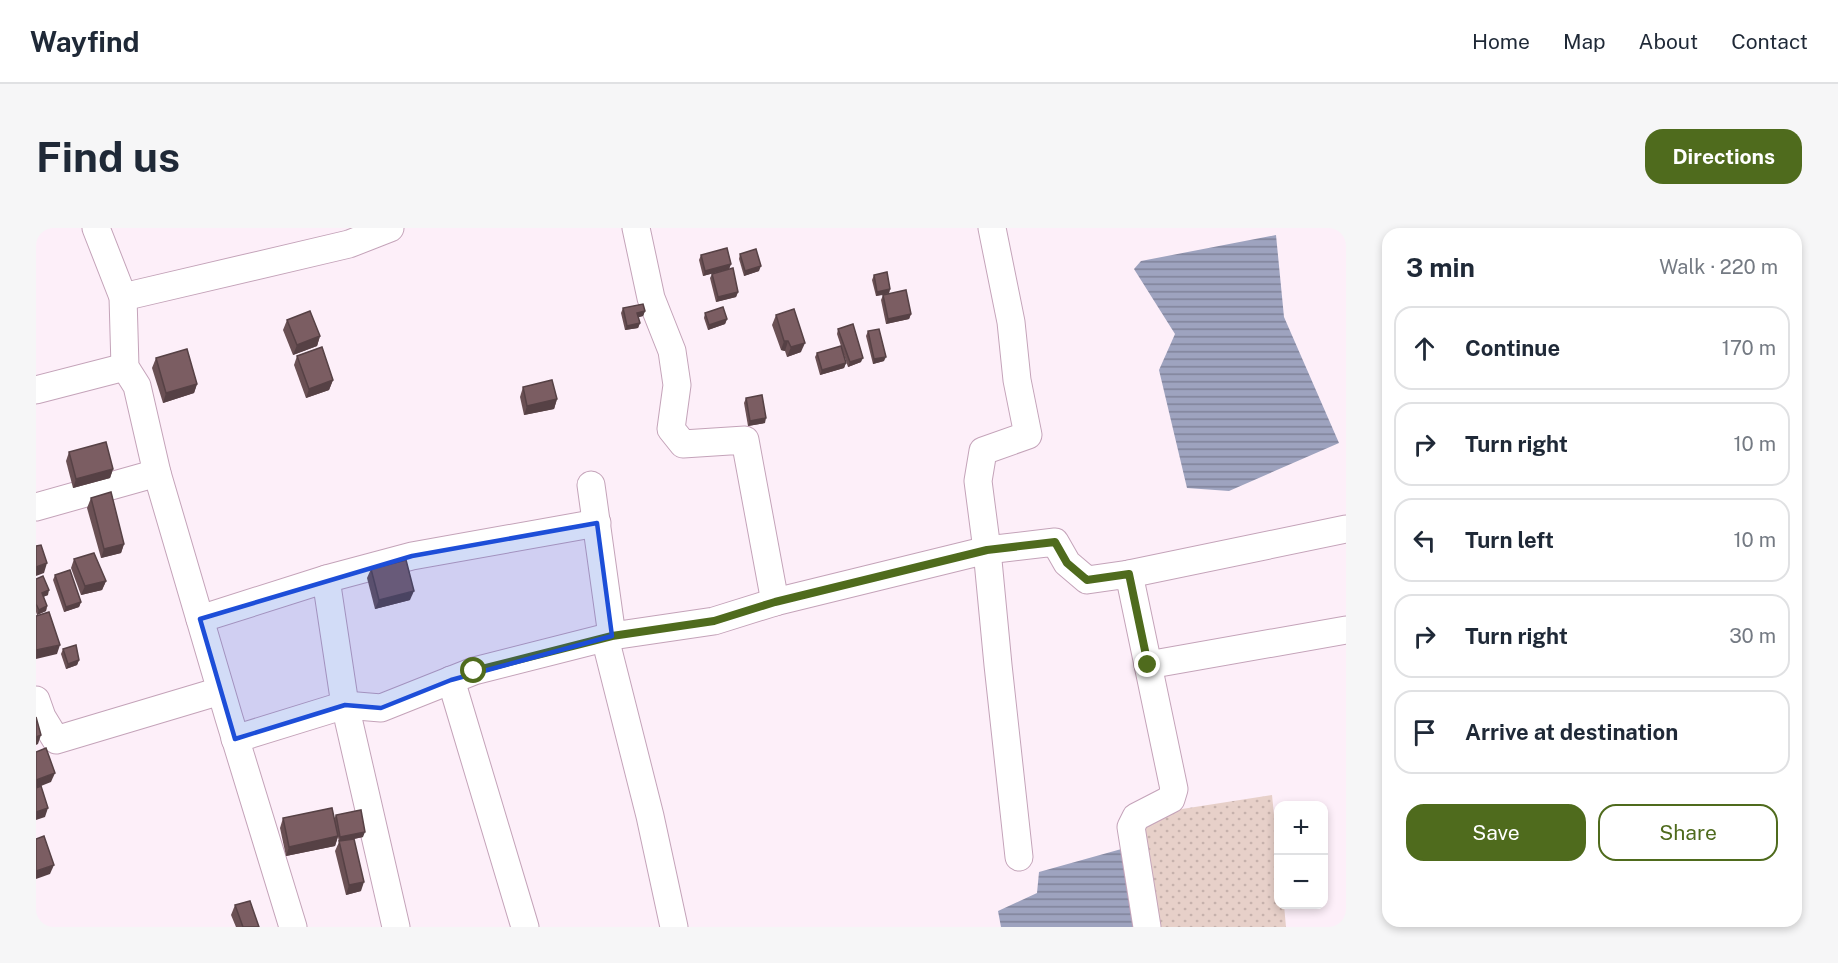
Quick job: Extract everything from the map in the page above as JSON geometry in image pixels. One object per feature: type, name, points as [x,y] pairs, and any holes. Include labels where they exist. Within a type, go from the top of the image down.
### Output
[{"type":"street","points":[[96,228],[123,297],[125,367],[138,386],[157,473],[220,691],[293,927]]},
{"type":"street","points":[[123,297],[349,244],[390,228]]},
{"type":"street","points":[[636,228],[651,298],[672,351],[677,385],[671,429],[683,444],[745,440],[775,602]]},
{"type":"street","points":[[992,228],[1011,322],[1017,380],[1028,435],[983,452],[978,481],[1019,857]]},
{"type":"street","points":[[36,390],[125,367]]},
{"type":"street","points":[[36,507],[157,473]]},
{"type":"street","points":[[591,485],[609,637],[674,927]]},
{"type":"street","points":[[200,619],[326,579],[412,556],[597,523]]},
{"type":"street","points":[[235,739],[345,705],[381,708],[474,671],[609,637],[714,621],[775,602],[987,550],[1055,542],[1067,563],[1087,580],[1129,574],[1346,529]]},
{"type":"street","points":[[1129,574],[1174,789],[1171,800],[1136,817],[1131,827],[1147,927]]},
{"type":"street","points":[[326,579],[345,705],[396,927]]},
{"type":"street","points":[[1148,665],[1346,630]]},
{"type":"street","points":[[451,680],[525,927]]},
{"type":"street","points":[[36,700],[42,717],[56,740],[220,691]]},
{"type":"highlighted area","points":[[597,523],[612,636],[451,680],[381,708],[345,705],[235,739],[200,619],[412,556]]},
{"type":"shaded area","points":[[1272,795],[1274,909],[1284,909],[1286,927],[1156,927],[1137,816]]},
{"type":"water","points":[[1276,235],[1284,317],[1339,443],[1229,491],[1187,488],[1159,370],[1175,334],[1134,269],[1141,261]]},
{"type":"water","points":[[1125,848],[1138,927],[1001,927],[998,911],[1037,893],[1039,872]]},
{"type":"building","points":[[727,248],[731,264],[705,271],[701,255]]},
{"type":"building","points":[[756,249],[761,266],[745,271],[740,254]]},
{"type":"building","points":[[733,268],[738,292],[718,297],[712,274]]},
{"type":"building","points":[[887,272],[890,289],[877,292],[874,275]]},
{"type":"building","points":[[906,290],[911,314],[888,319],[883,295]]},
{"type":"building","points":[[643,304],[645,311],[637,313],[640,323],[627,326],[623,308]]},
{"type":"building","points":[[723,307],[727,319],[709,325],[705,313]]},
{"type":"building","points":[[794,309],[805,343],[791,347],[788,341],[784,341],[776,315]]},
{"type":"building","points":[[310,311],[320,336],[297,345],[287,320]]},
{"type":"building","points":[[853,324],[863,358],[850,362],[838,329]]},
{"type":"building","points":[[879,329],[886,357],[874,359],[868,331]]},
{"type":"building","points":[[841,346],[846,363],[822,370],[817,353]]},
{"type":"building","points":[[322,347],[333,380],[309,389],[297,356]]},
{"type":"building","points":[[187,349],[197,384],[166,393],[156,358]]},
{"type":"building","points":[[552,380],[557,399],[527,406],[523,387]]},
{"type":"building","points":[[762,395],[766,418],[750,421],[746,398]]},
{"type":"building","points":[[106,442],[113,469],[76,479],[69,452]]},
{"type":"building","points":[[111,492],[124,544],[104,549],[91,498]]},
{"type":"building","points":[[41,545],[47,563],[36,567],[36,546]]},
{"type":"building","points":[[94,553],[106,581],[85,586],[74,559]]},
{"type":"building","points":[[406,560],[414,591],[379,600],[371,569]]},
{"type":"building","points":[[70,570],[81,602],[66,607],[55,575]]},
{"type":"building","points":[[43,576],[49,590],[42,593],[47,606],[39,610],[36,604],[36,579]]},
{"type":"building","points":[[49,612],[60,645],[36,650],[36,616]]},
{"type":"building","points":[[76,645],[79,660],[68,664],[63,649]]},
{"type":"building","points":[[36,717],[41,735],[36,737]]},
{"type":"building","points":[[46,748],[55,773],[36,780],[36,752]]},
{"type":"building","points":[[41,786],[48,808],[36,812],[36,788]]},
{"type":"building","points":[[332,808],[338,836],[289,847],[283,818]]},
{"type":"building","points":[[361,810],[365,832],[340,837],[336,815]]},
{"type":"building","points":[[44,836],[54,865],[36,871],[36,839]]},
{"type":"building","points":[[354,839],[364,882],[349,885],[339,841]]},
{"type":"building","points":[[250,901],[259,927],[243,927],[235,905]]},
{"type":"route","points":[[474,671],[612,636],[714,621],[775,602],[987,550],[1055,542],[1067,563],[1087,580],[1129,574],[1148,665]]}]
